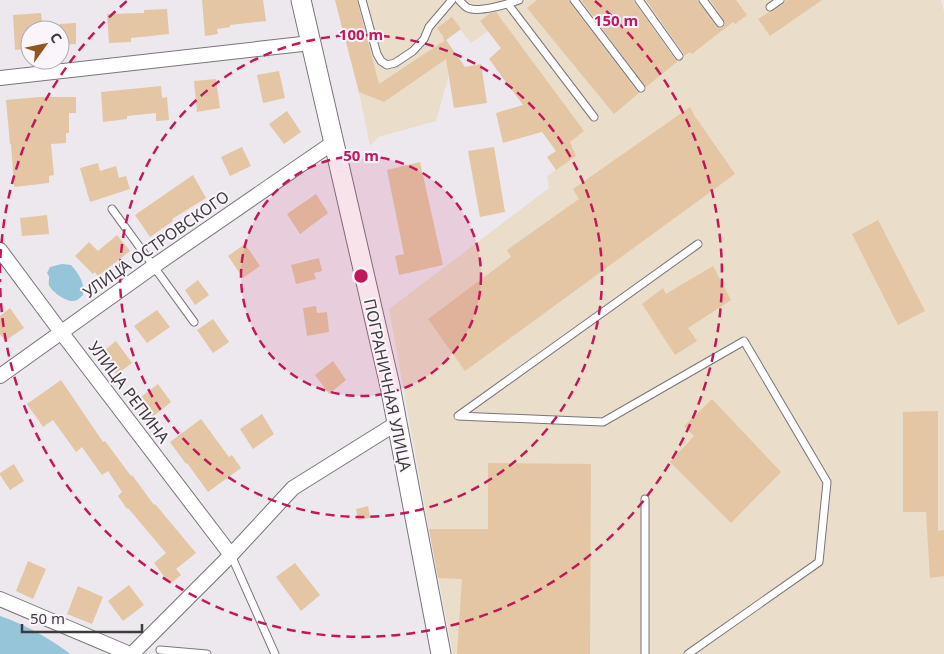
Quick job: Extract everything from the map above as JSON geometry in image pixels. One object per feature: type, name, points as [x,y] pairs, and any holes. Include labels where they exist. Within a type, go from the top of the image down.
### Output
[{"type":"street","name":"ПОГРАНИЧНАЯ УЛИЦА","points":[[301,0],[390,386],[441,654]]},
{"type":"street","points":[[0,78],[310,43]]},
{"type":"street","name":"УЛИЦА ОСТРОВСКОГО","points":[[0,376],[154,266],[334,142]]},
{"type":"street","name":"УЛИЦА РЕПИНА","points":[[0,250],[60,332],[231,555]]},
{"type":"street","points":[[0,599],[131,654],[231,555],[293,488],[397,423]]},
{"type":"lane","points":[[362,0],[377,54],[381,61],[387,65],[395,63],[413,51],[424,39],[429,27],[452,0]]},
{"type":"lane","points":[[459,0],[468,8],[482,9],[519,0]]},
{"type":"lane","points":[[574,0],[641,88]]},
{"type":"lane","points":[[639,0],[679,56]]},
{"type":"lane","points":[[703,0],[720,23]]},
{"type":"lane","points":[[770,7],[780,0]]},
{"type":"lane","points":[[508,4],[594,117]]},
{"type":"lane","points":[[112,209],[194,322]]},
{"type":"lane","points":[[688,654],[819,562],[827,482],[744,341],[603,422],[458,416],[698,244]]},
{"type":"lane","points":[[645,499],[645,654]]},
{"type":"lane","points":[[231,555],[275,654]]},
{"type":"lane","points":[[160,650],[207,654]]},
{"type":"shaded area","points":[[335,0],[941,0],[944,12],[944,654],[453,654],[389,309],[549,188],[547,176],[576,156],[570,142],[488,31],[471,43],[460,29],[446,40],[455,53],[436,121],[378,137],[370,146],[359,92]]},
{"type":"water","points":[[62,264],[71,265],[79,275],[83,295],[76,300],[70,301],[59,296],[49,285],[47,273],[50,267]]},
{"type":"water","points":[[0,616],[37,632],[70,654],[0,654]]},
{"type":"building","points":[[202,0],[263,0],[266,21],[230,25],[230,27],[217,29],[218,34],[205,36]]},
{"type":"building","points":[[335,0],[357,0],[379,84],[444,41],[437,28],[452,17],[461,29],[446,40],[465,67],[481,64],[487,103],[454,108],[446,59],[384,102],[359,92]]},
{"type":"building","points":[[537,0],[569,0],[639,93],[614,114],[527,8]]},
{"type":"building","points":[[581,0],[634,0],[678,61],[646,87]]},
{"type":"building","points":[[646,0],[698,0],[716,26],[720,28],[724,27],[725,22],[710,0],[736,0],[747,15],[735,24],[733,22],[692,54],[690,52],[684,56]]},
{"type":"building","points":[[786,0],[822,0],[770,36],[758,19],[773,11]]},
{"type":"building","points":[[167,9],[169,34],[131,38],[131,42],[109,43],[107,14],[144,13],[144,10]]},
{"type":"building","points":[[496,12],[584,131],[570,142],[576,156],[556,170],[547,157],[556,151],[542,132],[503,143],[496,113],[523,105],[489,59],[501,48],[480,21],[490,13]]},
{"type":"building","points":[[41,13],[42,20],[20,20],[20,49],[15,50],[13,15]]},
{"type":"building","points":[[70,23],[76,23],[76,44],[70,44]]},
{"type":"building","points":[[279,71],[285,98],[263,103],[257,75]]},
{"type":"building","points":[[216,79],[220,108],[197,112],[194,81]]},
{"type":"building","points":[[161,86],[162,98],[167,97],[169,120],[156,121],[156,113],[127,116],[127,119],[103,122],[101,92]]},
{"type":"building","points":[[39,97],[76,97],[76,113],[69,113],[69,133],[66,133],[66,143],[51,144],[54,175],[49,176],[49,183],[14,187],[6,100]]},
{"type":"building","points":[[690,107],[735,174],[465,371],[428,319],[511,257],[507,250],[579,199],[573,189]]},
{"type":"building","points":[[287,111],[301,132],[284,144],[269,124]]},
{"type":"building","points":[[242,147],[251,166],[230,176],[221,157]]},
{"type":"building","points":[[494,147],[505,212],[480,217],[468,151]]},
{"type":"building","points":[[420,162],[443,265],[399,275],[395,256],[404,254],[387,170]]},
{"type":"building","points":[[98,163],[100,171],[116,166],[119,178],[126,176],[130,189],[90,202],[80,168]]},
{"type":"building","points":[[193,175],[206,198],[172,219],[173,221],[150,237],[135,215]]},
{"type":"building","points":[[316,194],[328,213],[300,234],[287,214]]},
{"type":"building","points":[[47,215],[49,234],[22,236],[20,218]]},
{"type":"building","points":[[878,220],[925,311],[898,325],[852,234]]},
{"type":"building","points":[[117,235],[130,251],[98,276],[95,272],[93,274],[75,256],[89,242],[98,251]]},
{"type":"building","points":[[245,244],[260,266],[243,278],[228,256]]},
{"type":"building","points":[[319,258],[322,271],[314,273],[316,279],[296,284],[291,265]]},
{"type":"building","points":[[713,266],[731,300],[688,328],[697,341],[675,355],[642,304],[663,288],[666,294]]},
{"type":"building","points":[[198,280],[209,295],[195,305],[185,290]]},
{"type":"building","points":[[316,306],[317,313],[327,312],[329,332],[307,336],[303,308]]},
{"type":"building","points":[[10,308],[24,328],[5,341],[0,334],[0,316]]},
{"type":"building","points":[[157,310],[170,327],[147,343],[134,326]]},
{"type":"building","points":[[213,319],[229,342],[213,353],[197,330]]},
{"type":"building","points":[[116,341],[132,363],[116,375],[101,353]]},
{"type":"building","points":[[333,361],[346,380],[329,394],[315,375]]},
{"type":"building","points":[[61,380],[103,442],[105,441],[154,505],[196,553],[176,569],[181,575],[170,584],[154,563],[166,553],[127,509],[118,496],[122,492],[108,471],[102,475],[82,447],[76,452],[53,420],[43,427],[27,404]]},
{"type":"building","points":[[158,384],[171,402],[150,419],[137,400]]},
{"type":"building","points":[[712,399],[781,472],[731,523],[670,462],[694,436],[684,426]]},
{"type":"building","points":[[938,411],[938,531],[944,530],[944,576],[930,578],[926,512],[903,512],[903,412]]},
{"type":"building","points":[[262,414],[274,434],[253,449],[240,429]]},
{"type":"building","points":[[201,419],[229,457],[232,455],[241,468],[208,492],[170,442]]},
{"type":"building","points":[[488,463],[591,464],[590,654],[457,654],[462,579],[438,578],[429,529],[488,529]]},
{"type":"building","points":[[14,464],[24,481],[10,490],[0,473]]},
{"type":"building","points":[[368,506],[370,518],[358,520],[356,509]]},
{"type":"building","points":[[28,561],[46,569],[33,599],[16,591]]},
{"type":"building","points":[[295,563],[320,595],[301,611],[276,577]]},
{"type":"building","points":[[129,585],[144,605],[123,621],[108,601]]},
{"type":"building","points":[[78,586],[103,597],[92,624],[67,614]]}]
